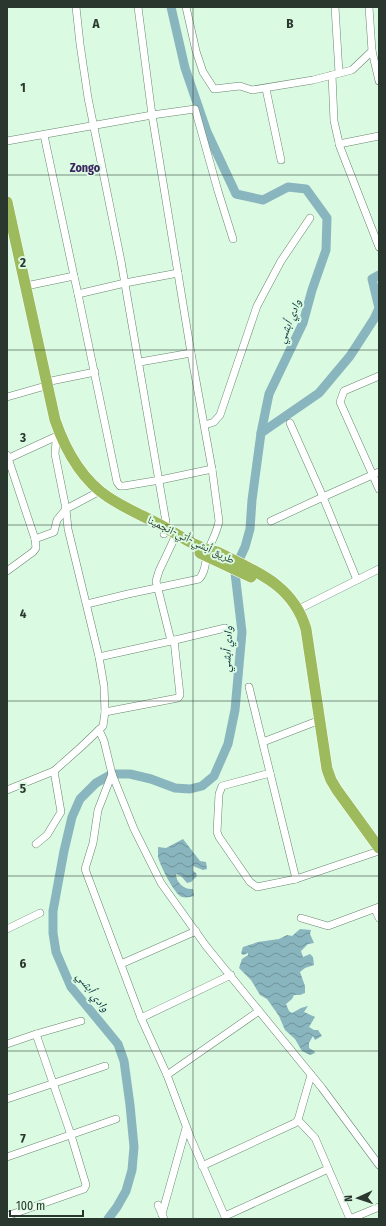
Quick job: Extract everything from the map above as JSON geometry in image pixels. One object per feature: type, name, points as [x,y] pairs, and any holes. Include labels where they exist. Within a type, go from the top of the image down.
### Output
[{"type":"highway","points":[[7,202],[26,286],[28,312]]},
{"type":"highway","points":[[7,228],[44,384],[55,420],[63,442],[73,459],[97,492]]},
{"type":"highway","points":[[44,384],[49,421],[55,439],[75,472],[97,492],[118,510],[165,531],[284,590],[299,609],[306,628],[317,721],[320,766],[325,784],[378,852]]},
{"type":"highway","points":[[259,578],[290,606],[298,624],[302,636],[317,721]]},
{"type":"street","points":[[76,7],[80,44],[94,125],[140,362],[155,463],[160,480],[166,522],[165,531]]},
{"type":"street","points":[[87,604],[199,579],[211,555],[219,521],[205,425],[191,353],[152,115],[138,7]]},
{"type":"street","points":[[186,7],[196,51],[203,72],[214,89],[240,86],[252,90],[266,89],[313,80],[352,70],[372,51]]},
{"type":"street","points":[[335,7],[336,74],[334,121],[339,144],[379,247]]},
{"type":"street","points":[[369,7],[372,51],[379,82]]},
{"type":"street","points":[[266,89],[281,160]]},
{"type":"street","points":[[7,142],[94,125],[195,108],[233,239]]},
{"type":"street","points":[[44,135],[117,482],[120,486],[124,486],[212,469]]},
{"type":"street","points":[[339,144],[379,136]]},
{"type":"street","points":[[205,425],[214,422],[220,416],[256,306],[281,261],[310,218]]},
{"type":"street","points":[[78,294],[178,273]]},
{"type":"street","points":[[26,286],[74,276]]},
{"type":"street","points":[[140,362],[191,353]]},
{"type":"street","points":[[7,397],[44,384],[95,372]]},
{"type":"street","points":[[379,377],[344,391],[340,402],[376,474],[379,489]]},
{"type":"street","points":[[290,423],[323,497],[357,580]]},
{"type":"street","points":[[7,571],[33,552],[36,548],[35,538],[7,457],[55,439],[55,454],[66,509],[68,529],[99,657],[104,686],[105,712],[103,726],[54,771],[7,790]]},
{"type":"street","points":[[271,521],[376,474]]},
{"type":"street","points":[[35,538],[54,532],[57,520],[66,509],[97,492]]},
{"type":"street","points":[[105,712],[178,698],[180,695],[172,641],[156,581],[175,537]]},
{"type":"street","points":[[299,609],[379,569]]},
{"type":"street","points":[[99,657],[225,628]]},
{"type":"street","points":[[249,687],[296,880]]},
{"type":"street","points":[[263,742],[317,721]]},
{"type":"street","points":[[99,730],[104,741],[112,774],[134,829],[161,883],[206,946],[311,1075],[379,1165]]},
{"type":"street","points":[[36,844],[47,835],[61,812],[54,771]]},
{"type":"street","points":[[270,773],[222,786],[219,794],[219,836],[250,882],[254,885],[257,887],[296,880],[378,852]]},
{"type":"street","points":[[112,774],[98,810],[93,843],[85,869],[141,1018],[167,1074],[186,1128],[226,1218],[328,1169]]},
{"type":"street","points":[[301,918],[328,926],[377,908],[379,918]]},
{"type":"street","points":[[7,929],[40,913]]},
{"type":"street","points":[[121,964],[196,931]]},
{"type":"street","points":[[141,1018],[231,975]]},
{"type":"street","points":[[167,1074],[259,1011]]},
{"type":"street","points":[[7,1044],[81,1021]]},
{"type":"street","points":[[7,1216],[84,1189],[86,1185],[86,1180],[36,1034]]},
{"type":"street","points":[[7,1099],[105,1066]]},
{"type":"street","points":[[202,1166],[295,1123],[298,1120],[311,1075]]},
{"type":"street","points":[[7,1157],[116,1119]]},
{"type":"street","points":[[298,1120],[315,1138],[350,1219],[379,1207]]},
{"type":"street","points":[[163,1216],[186,1128]]},
{"type":"street","points":[[158,1206],[163,1216]]},
{"type":"water","points":[[183,839],[200,861],[206,862],[207,869],[203,870],[193,866],[193,871],[197,876],[191,882],[187,883],[181,876],[176,874],[179,883],[187,888],[193,889],[194,896],[187,897],[182,897],[175,891],[161,866],[158,857],[158,847],[166,848]]},
{"type":"water","points":[[300,929],[311,930],[310,934],[314,943],[308,944],[301,951],[303,957],[310,954],[313,957],[314,965],[305,968],[300,972],[305,986],[305,993],[294,995],[286,1004],[289,1011],[292,1013],[308,1006],[304,1012],[315,1017],[309,1027],[314,1030],[318,1030],[322,1036],[315,1040],[313,1036],[309,1043],[309,1048],[315,1053],[310,1055],[302,1051],[295,1039],[285,1030],[279,1016],[267,999],[260,995],[251,980],[239,968],[242,959],[248,955],[248,953],[243,955],[241,953],[243,947],[258,942],[279,939],[287,935],[292,936]]},
{"type":"waterway","name":"وادي أبشي","points":[[108,1219],[126,1191],[132,1170],[134,1147],[130,1105],[124,1061],[118,1044],[71,987],[56,952],[53,933],[53,911],[64,851],[72,817],[80,799],[96,783],[112,774],[130,774],[151,779],[175,788],[190,789],[202,786],[214,776],[228,744],[235,710],[242,632],[235,573],[236,566],[245,547],[250,529],[252,500],[261,433],[269,394],[303,323],[312,290],[326,250],[327,218],[306,189],[288,187],[263,200],[236,194],[207,132],[185,68],[171,7]]},
{"type":"waterway","points":[[261,433],[319,393],[350,356],[374,319],[379,308],[372,279],[379,275]]},
{"type":"district","name":"Zongo","points":[[85,168]]}]
